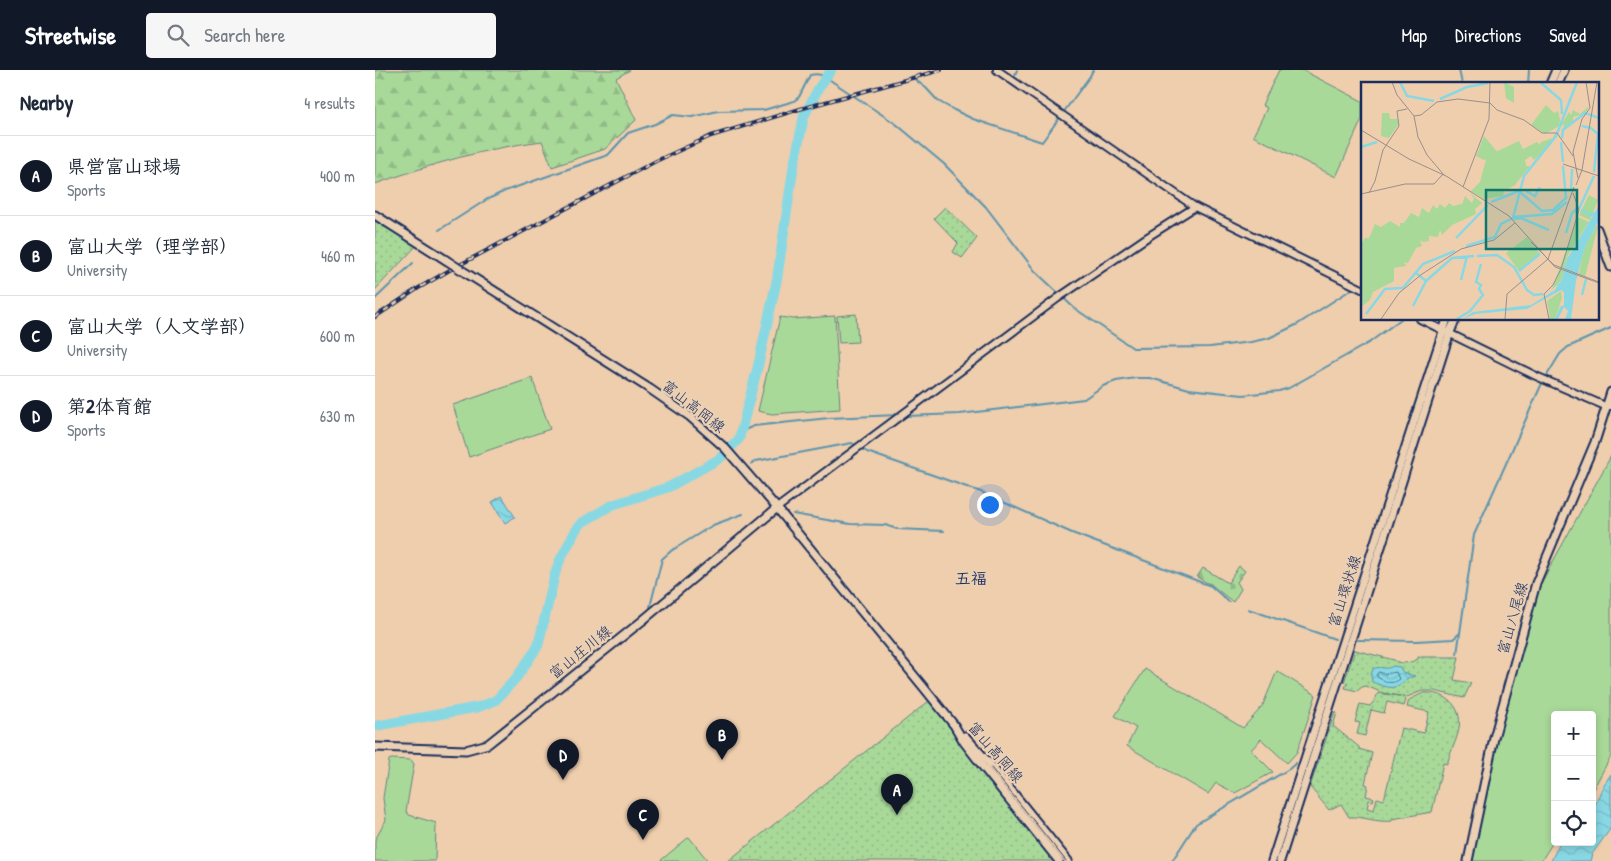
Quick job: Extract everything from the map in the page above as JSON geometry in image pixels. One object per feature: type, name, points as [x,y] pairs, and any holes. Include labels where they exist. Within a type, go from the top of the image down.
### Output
[{"type":"main road","points":[[1550,82],[1556,70]]},
{"type":"main road","points":[[1559,82],[1564,70]]},
{"type":"main road","name":"富山高岡線","points":[[375,215],[650,388],[689,416],[725,448],[777,508],[954,725],[989,763],[1068,861]]},
{"type":"main road","points":[[1599,234],[1611,267]]},
{"type":"main road","points":[[1446,331],[1447,320]]},
{"type":"main road","points":[[1446,331],[1455,320]]},
{"type":"main road","name":"富山環状線","points":[[1272,861],[1446,331]]},
{"type":"main road","name":"富山環状線","points":[[1280,861],[1446,331]]},
{"type":"main road","name":"富山八尾線","points":[[1468,861],[1494,738],[1535,582],[1595,442],[1611,392]]},
{"type":"main road","name":"富山庄川線","points":[[375,747],[466,750],[488,744],[642,621],[777,508]]},
{"type":"main road","name":"富山高岡線","points":[[954,725],[964,742],[984,768],[1059,861]]},
{"type":"street","points":[[997,70],[1195,207],[1358,287]]},
{"type":"street","points":[[777,508],[1061,297],[1146,238],[1195,207]]},
{"type":"street","points":[[1422,320],[1544,380],[1608,406],[1611,414]]},
{"type":"green space","points":[[375,70],[630,70],[616,78],[636,120],[605,149],[552,167],[542,141],[499,148],[457,158],[375,184]]},
{"type":"green space","points":[[1279,70],[1302,70],[1361,100],[1361,121],[1336,177],[1253,136],[1267,108],[1262,105]]},
{"type":"green space","points":[[945,207],[977,238],[962,258],[953,252],[958,243],[934,218]]},
{"type":"green space","points":[[375,215],[419,243],[375,290]]},
{"type":"green space","points":[[856,314],[858,342],[839,343],[837,316]]},
{"type":"green space","points":[[835,316],[840,409],[772,414],[758,411],[780,317],[793,319]]},
{"type":"green space","points":[[532,378],[550,429],[469,457],[453,405]]},
{"type":"green space","points":[[1611,456],[1611,756],[1596,784],[1596,711],[1551,711],[1551,845],[1541,861],[1471,861],[1498,734],[1539,587]]},
{"type":"green space","points":[[1239,566],[1245,571],[1237,582],[1241,589],[1233,602],[1213,586],[1197,577],[1203,568],[1228,583]]},
{"type":"green space","points":[[1355,650],[1403,663],[1418,659],[1418,657],[1459,657],[1454,680],[1471,683],[1464,698],[1434,691],[1422,691],[1407,697],[1383,693],[1366,686],[1357,691],[1345,688],[1347,683],[1344,682]]},
{"type":"green space","points":[[1145,669],[1243,728],[1262,707],[1277,671],[1316,695],[1297,752],[1287,763],[1261,739],[1251,750],[1273,772],[1235,793],[1216,783],[1208,794],[1127,746],[1136,728],[1115,716]]},
{"type":"green space","points":[[1378,693],[1404,697],[1406,700],[1404,706],[1387,702],[1384,713],[1371,710],[1365,736],[1357,734],[1360,723],[1355,722],[1360,704],[1370,706]]},
{"type":"green space","points":[[1423,693],[1432,693],[1446,698],[1452,703],[1459,716],[1457,737],[1447,764],[1443,763],[1432,812],[1386,821],[1349,817],[1341,804],[1329,810],[1310,787],[1335,712],[1337,713],[1333,726],[1359,749],[1372,753],[1365,784],[1368,785],[1366,796],[1374,798],[1373,801],[1369,800],[1367,808],[1374,810],[1377,798],[1384,800],[1401,728],[1424,733],[1429,712],[1407,707],[1409,700]]},
{"type":"green space","points":[[929,701],[964,742],[1056,861],[728,861]]},
{"type":"green space","points":[[389,760],[411,760],[414,764],[406,811],[409,815],[436,823],[435,861],[375,861],[375,840],[386,820],[383,798]]},
{"type":"green space","points":[[689,837],[708,861],[660,861]]},
{"type":"water","points":[[502,496],[515,517],[505,523],[492,502]]},
{"type":"water","points":[[1393,666],[1400,667],[1403,673],[1415,676],[1409,677],[1395,687],[1383,686],[1372,682],[1371,675],[1373,669]]},
{"type":"water","points":[[1611,774],[1611,828],[1592,854],[1590,861],[1551,861],[1558,846],[1596,846],[1596,803]]},
{"type":"waterway","points":[[375,726],[479,707],[496,700],[517,677],[538,646],[555,574],[560,560],[577,528],[583,522],[612,505],[669,487],[719,459],[739,439],[758,366],[777,279],[793,170],[804,116],[818,89],[831,70]]},
{"type":"waterway","points":[[1015,75],[1017,70]]},
{"type":"waterway","points":[[1063,113],[1093,70]]},
{"type":"waterway","points":[[1459,70],[1462,82]]},
{"type":"waterway","points":[[1528,82],[1529,70]]},
{"type":"waterway","points":[[439,230],[486,200],[505,191],[608,155],[628,133],[655,124],[673,115],[692,117],[718,111],[764,110],[794,101],[799,97],[810,75],[818,74],[896,124],[944,164],[986,207],[1035,271],[1074,308],[1133,348],[1210,347],[1269,338],[1298,324],[1355,287]]},
{"type":"waterway","points":[[913,78],[938,101],[954,110],[973,119],[1042,142],[1060,117]]},
{"type":"waterway","points":[[375,299],[413,263]]},
{"type":"waterway","points":[[905,416],[960,414],[1084,399],[1103,386],[1116,381],[1136,378],[1150,378],[1189,389],[1243,395],[1279,391],[1289,388],[1370,342],[1400,320]]},
{"type":"waterway","points":[[1546,377],[1560,354],[1568,347],[1611,328]]},
{"type":"waterway","points":[[1457,654],[1474,535],[1543,381]]},
{"type":"waterway","points":[[742,431],[754,426],[829,418],[898,415]]},
{"type":"waterway","points":[[751,464],[756,461],[852,443],[867,452],[981,492],[1072,533],[1211,586],[1229,602]]},
{"type":"waterway","points":[[650,607],[662,559],[671,551],[713,525],[743,514]]},
{"type":"waterway","points":[[793,514],[850,524],[885,525],[897,529],[944,531]]},
{"type":"waterway","points":[[1248,609],[1335,639]]},
{"type":"waterway","points":[[1358,640],[1416,641],[1453,639],[1460,633]]},
{"type":"waterway","points":[[1172,861],[1196,824],[1296,763]]},
{"type":"tram line","points":[[991,768],[1066,861]]},
{"type":"railway","points":[[375,317],[448,271],[656,161],[711,136],[941,70]]},
{"type":"place","name":"富山大学（理学部）","points":[[722,760]]},
{"type":"place","name":"第2体育館","points":[[563,780]]},
{"type":"place","name":"県営富山球場","points":[[897,815]]},
{"type":"place","name":"富山大学（人文学部）","points":[[643,840]]},
{"type":"district","name":"五福","points":[[971,578]]}]
